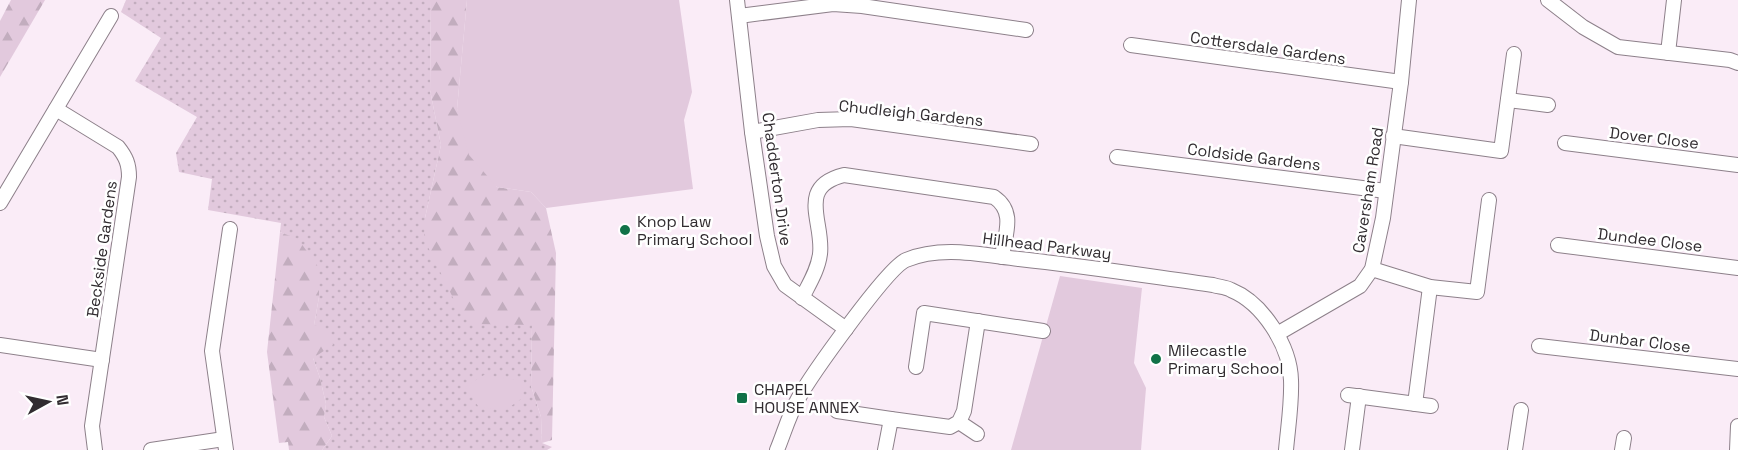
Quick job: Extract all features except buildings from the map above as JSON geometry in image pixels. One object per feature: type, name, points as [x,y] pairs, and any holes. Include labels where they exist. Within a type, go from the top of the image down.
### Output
[{"type":"street","name":"Chadderton Drive","points":[[737,0],[752,132],[767,236],[774,266],[785,285],[846,329]]},
{"type":"street","name":"Caversham Road","points":[[1277,334],[1360,286],[1372,268],[1383,218],[1409,0]]},
{"type":"street","points":[[1548,0],[1583,27],[1618,47],[1730,60],[1738,63]]},
{"type":"street","points":[[1668,53],[1674,0]]},
{"type":"street","points":[[739,16],[833,4],[862,6],[1026,30]]},
{"type":"street","points":[[0,203],[111,16]]},
{"type":"street","name":"Cottersdale Gardens","points":[[1131,45],[1401,82]]},
{"type":"street","points":[[1393,136],[1501,151],[1514,54]]},
{"type":"street","points":[[1508,100],[1548,105]]},
{"type":"street","name":"Beckside Gardens","points":[[56,109],[118,147],[129,166],[92,426],[95,450]]},
{"type":"street","name":"Chudleigh Gardens","points":[[752,132],[818,120],[851,119],[1031,144]]},
{"type":"street","name":"Dover Close","points":[[1566,143],[1738,165]]},
{"type":"street","name":"Coldside Gardens","points":[[1117,157],[1386,191]]},
{"type":"street","points":[[802,298],[818,267],[821,252],[814,202],[821,187],[828,179],[843,175],[994,197],[1004,204],[1008,215],[1002,257]]},
{"type":"street","points":[[1372,268],[1430,287],[1477,292],[1489,200]]},
{"type":"street","points":[[151,450],[225,445],[212,351],[230,229]]},
{"type":"street","name":"Dundee Close","points":[[1558,245],[1738,268]]},
{"type":"street","name":"Hillhead Parkway","points":[[777,450],[798,399],[846,329],[887,276],[904,260],[953,251],[1060,263],[1213,285],[1232,290],[1264,315],[1277,334],[1286,354],[1291,378],[1286,450]]},
{"type":"street","points":[[1415,404],[1430,287]]},
{"type":"street","points":[[916,367],[924,313],[1043,331]]},
{"type":"street","points":[[837,411],[950,426],[959,422],[964,411],[978,321]]},
{"type":"street","points":[[0,345],[102,360]]},
{"type":"street","name":"Dunbar Close","points":[[1539,346],[1738,369]]},
{"type":"street","points":[[1352,450],[1353,395],[1431,406]]},
{"type":"street","points":[[1515,450],[1521,410]]},
{"type":"street","points":[[885,450],[891,419]]},
{"type":"street","points":[[959,422],[977,435]]},
{"type":"street","points":[[1737,450],[1738,426]]},
{"type":"green space","points":[[11,0],[45,0],[0,77],[0,21]]},
{"type":"green space","points":[[126,0],[431,0],[430,90],[441,145],[425,218],[532,325],[531,386],[541,417],[542,443],[552,447],[547,450],[322,450],[332,436],[324,417],[326,404],[313,358],[314,325],[319,297],[298,240],[280,232],[281,223],[208,210],[212,179],[179,172],[176,153],[197,117],[135,81],[161,38],[121,12]]},
{"type":"green space","points":[[431,0],[467,0],[457,109],[497,187],[531,192],[546,208],[556,253],[552,440],[542,443],[541,417],[531,386],[532,325],[476,324],[458,308],[424,239],[425,218],[441,145],[430,90]]},
{"type":"green space","points":[[467,0],[679,0],[692,92],[684,120],[693,189],[546,208],[531,192],[497,187],[469,155],[457,109]]},
{"type":"green space","points":[[280,232],[298,239],[319,268],[319,297],[314,325],[325,329],[333,345],[313,358],[326,404],[324,417],[332,436],[322,450],[289,450],[288,442],[279,443],[267,352]]},
{"type":"green space","points":[[1060,276],[1142,288],[1134,363],[1146,388],[1141,450],[1011,450]]},
{"type":"green space","points":[[484,375],[524,381],[521,399],[504,411],[478,406],[465,387]]},
{"type":"place","name":"Knop Law Primary School","points":[[625,230]]},
{"type":"place","name":"Milecastle Primary School","points":[[1156,359]]},
{"type":"place","name":"CHAPEL HOUSE ANNEX","points":[[742,398]]}]
